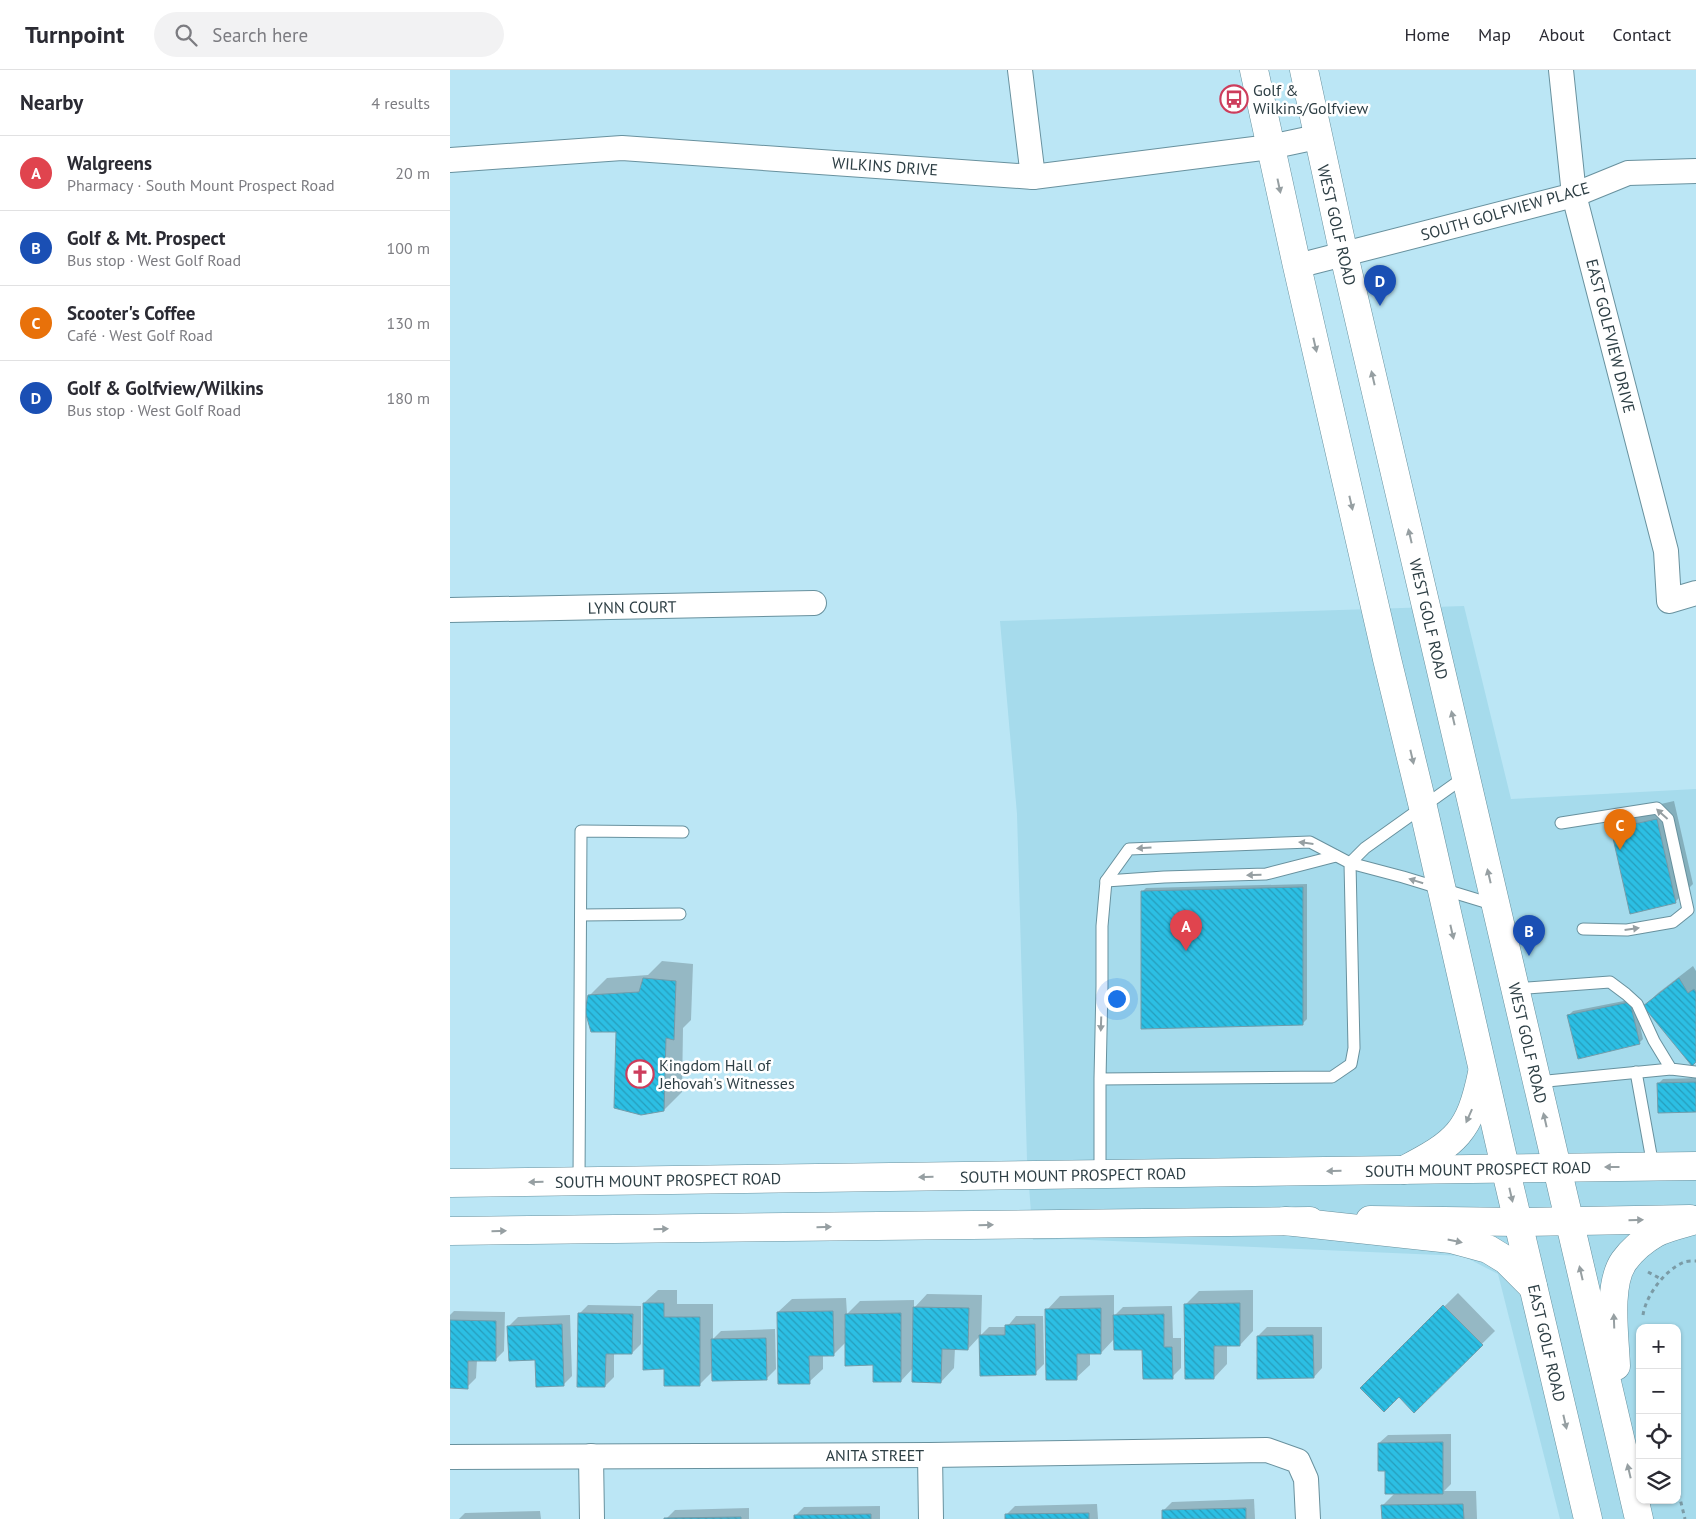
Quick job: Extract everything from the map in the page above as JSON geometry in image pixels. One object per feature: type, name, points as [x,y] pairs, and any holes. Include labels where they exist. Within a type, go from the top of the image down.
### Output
[{"type":"main road","points":[[1254,70],[1297,266],[1505,1168]]},
{"type":"main road","name":"WEST GOLF ROAD","points":[[1304,70],[1344,255],[1557,1168]]},
{"type":"main road","points":[[1404,1170],[1437,1152],[1452,1141],[1464,1127],[1476,1101],[1483,1069]]},
{"type":"main road","name":"SOUTH MOUNT PROSPECT ROAD","points":[[450,1183],[1696,1166]]},
{"type":"main road","name":"EAST GOLF ROAD","points":[[1505,1168],[1588,1519]]},
{"type":"main road","points":[[1557,1168],[1640,1519]]},
{"type":"main road","points":[[450,1231],[1285,1221],[1518,1222],[1696,1220]]},
{"type":"main road","points":[[1617,1423],[1614,1311],[1616,1281],[1623,1262],[1636,1248],[1657,1232],[1696,1220]]},
{"type":"main road","points":[[1285,1221],[1450,1239],[1488,1249],[1506,1260],[1533,1287]]},
{"type":"street","points":[[1020,70],[1034,177]]},
{"type":"street","name":"EAST GOLFVIEW DRIVE","points":[[1561,70],[1574,195],[1666,551],[1669,601],[1696,594]]},
{"type":"street","name":"WILKINS DRIVE","points":[[450,160],[622,148],[1034,177],[1270,147],[1317,137]]},
{"type":"street","name":"SOUTH GOLFVIEW PLACE","points":[[1297,266],[1574,195],[1628,172],[1696,171]]},
{"type":"street","name":"LYNN COURT","points":[[450,610],[814,603]]},
{"type":"street","name":"ANITA STREET","points":[[450,1457],[930,1455],[1267,1450],[1298,1461],[1306,1479],[1308,1519]]},
{"type":"street","points":[[930,1455],[931,1519]]},
{"type":"street","points":[[592,1456],[592,1519]]},
{"type":"lane","points":[[1100,1079],[1332,1077],[1350,1064],[1354,1048],[1350,863],[1365,848],[1466,776]]},
{"type":"lane","points":[[1561,824],[1657,808],[1668,819],[1688,910],[1673,922],[1627,930],[1584,928]]},
{"type":"lane","points":[[580,1181],[581,831],[683,832]]},
{"type":"lane","points":[[1100,1175],[1102,926],[1106,881],[1129,849],[1310,842],[1350,863],[1496,906]]},
{"type":"lane","points":[[1106,881],[1266,874],[1336,856]]},
{"type":"lane","points":[[581,915],[680,914]]},
{"type":"lane","points":[[1516,988],[1610,982],[1637,1004],[1654,1041],[1671,1069]]},
{"type":"lane","points":[[1537,1082],[1671,1069],[1696,1072]]},
{"type":"lane","points":[[1636,1072],[1653,1166]]},
{"type":"path","points":[[1642,1318],[1644,1309],[1661,1278],[1685,1262],[1696,1261]]},
{"type":"path","points":[[1644,1269],[1661,1278]]},
{"type":"path","points":[[1681,1502],[1685,1519]]},
{"type":"shaded area","points":[[1464,606],[1511,799],[1696,789],[1696,1519],[1560,1519],[1498,1274],[1463,1256],[1066,1239],[1033,1240],[1027,1159],[1017,814],[1000,621]]},
{"type":"building","points":[[1657,819],[1676,903],[1630,914],[1611,829]]},
{"type":"building","points":[[1303,887],[1303,1025],[1141,1029],[1141,891]]},
{"type":"building","name":"Kingdom Hall of Jehovah's Witnesses","points":[[643,978],[676,981],[674,1040],[666,1038],[664,1111],[641,1115],[614,1108],[616,1032],[591,1032],[585,1011],[588,995],[639,992]]},
{"type":"building","points":[[1679,978],[1688,993],[1694,989],[1696,992],[1696,1062],[1692,1066],[1643,1006]]},
{"type":"building","points":[[1630,1002],[1640,1044],[1578,1059],[1567,1015]]},
{"type":"building","points":[[1696,1082],[1696,1112],[1658,1113],[1657,1083]]},
{"type":"building","points":[[643,1303],[664,1303],[664,1317],[700,1317],[700,1386],[664,1386],[664,1369],[643,1370]]},
{"type":"building","points":[[1240,1303],[1240,1346],[1214,1346],[1214,1379],[1185,1379],[1184,1304]]},
{"type":"building","points":[[1443,1305],[1483,1345],[1414,1413],[1399,1397],[1384,1412],[1360,1388]]},
{"type":"building","points":[[913,1307],[969,1308],[968,1350],[942,1349],[941,1383],[912,1382]]},
{"type":"building","points":[[1101,1308],[1101,1354],[1077,1354],[1077,1380],[1046,1380],[1045,1309]]},
{"type":"building","points":[[833,1311],[834,1356],[809,1356],[810,1384],[778,1384],[777,1312]]},
{"type":"building","points":[[578,1313],[633,1314],[632,1354],[606,1354],[605,1387],[577,1387]]},
{"type":"building","points":[[901,1313],[901,1382],[873,1382],[873,1365],[845,1366],[845,1314]]},
{"type":"building","points":[[1164,1314],[1164,1347],[1172,1347],[1173,1379],[1143,1379],[1142,1350],[1114,1350],[1113,1315]]},
{"type":"building","points":[[450,1320],[496,1321],[496,1361],[468,1361],[468,1389],[450,1388]]},
{"type":"building","points":[[562,1324],[564,1386],[536,1387],[535,1360],[509,1361],[507,1326]]},
{"type":"building","points":[[1035,1324],[1036,1375],[980,1376],[979,1335],[1005,1335],[1005,1325]]},
{"type":"building","points":[[1313,1335],[1314,1378],[1257,1379],[1257,1336]]},
{"type":"building","points":[[766,1338],[767,1380],[712,1381],[711,1339]]},
{"type":"building","points":[[1443,1442],[1443,1494],[1385,1494],[1385,1471],[1378,1471],[1378,1443]]},
{"type":"building","points":[[1463,1504],[1464,1519],[1382,1519],[1381,1505]]},
{"type":"building","points":[[1246,1508],[1246,1519],[1162,1519],[1162,1510]]},
{"type":"building","points":[[1089,1513],[1089,1519],[1005,1519],[1005,1514]]},
{"type":"building","points":[[871,1514],[871,1519],[794,1519],[794,1515]]},
{"type":"building","points":[[741,1517],[741,1519],[664,1519],[664,1518]]},
{"type":"place","name":"Golf & Wilkins/Golfview","points":[[1234,99]]},
{"type":"place","name":"Golf & Golfview/Wilkins","points":[[1380,306]]},
{"type":"place","name":"Scooter's Coffee","points":[[1620,850]]},
{"type":"place","name":"Walgreens","points":[[1186,951]]},
{"type":"place","name":"Golf & Mt. Prospect","points":[[1529,956]]},
{"type":"place","name":"Kingdom Hall of Jehovah's Witnesses","points":[[640,1074]]}]
